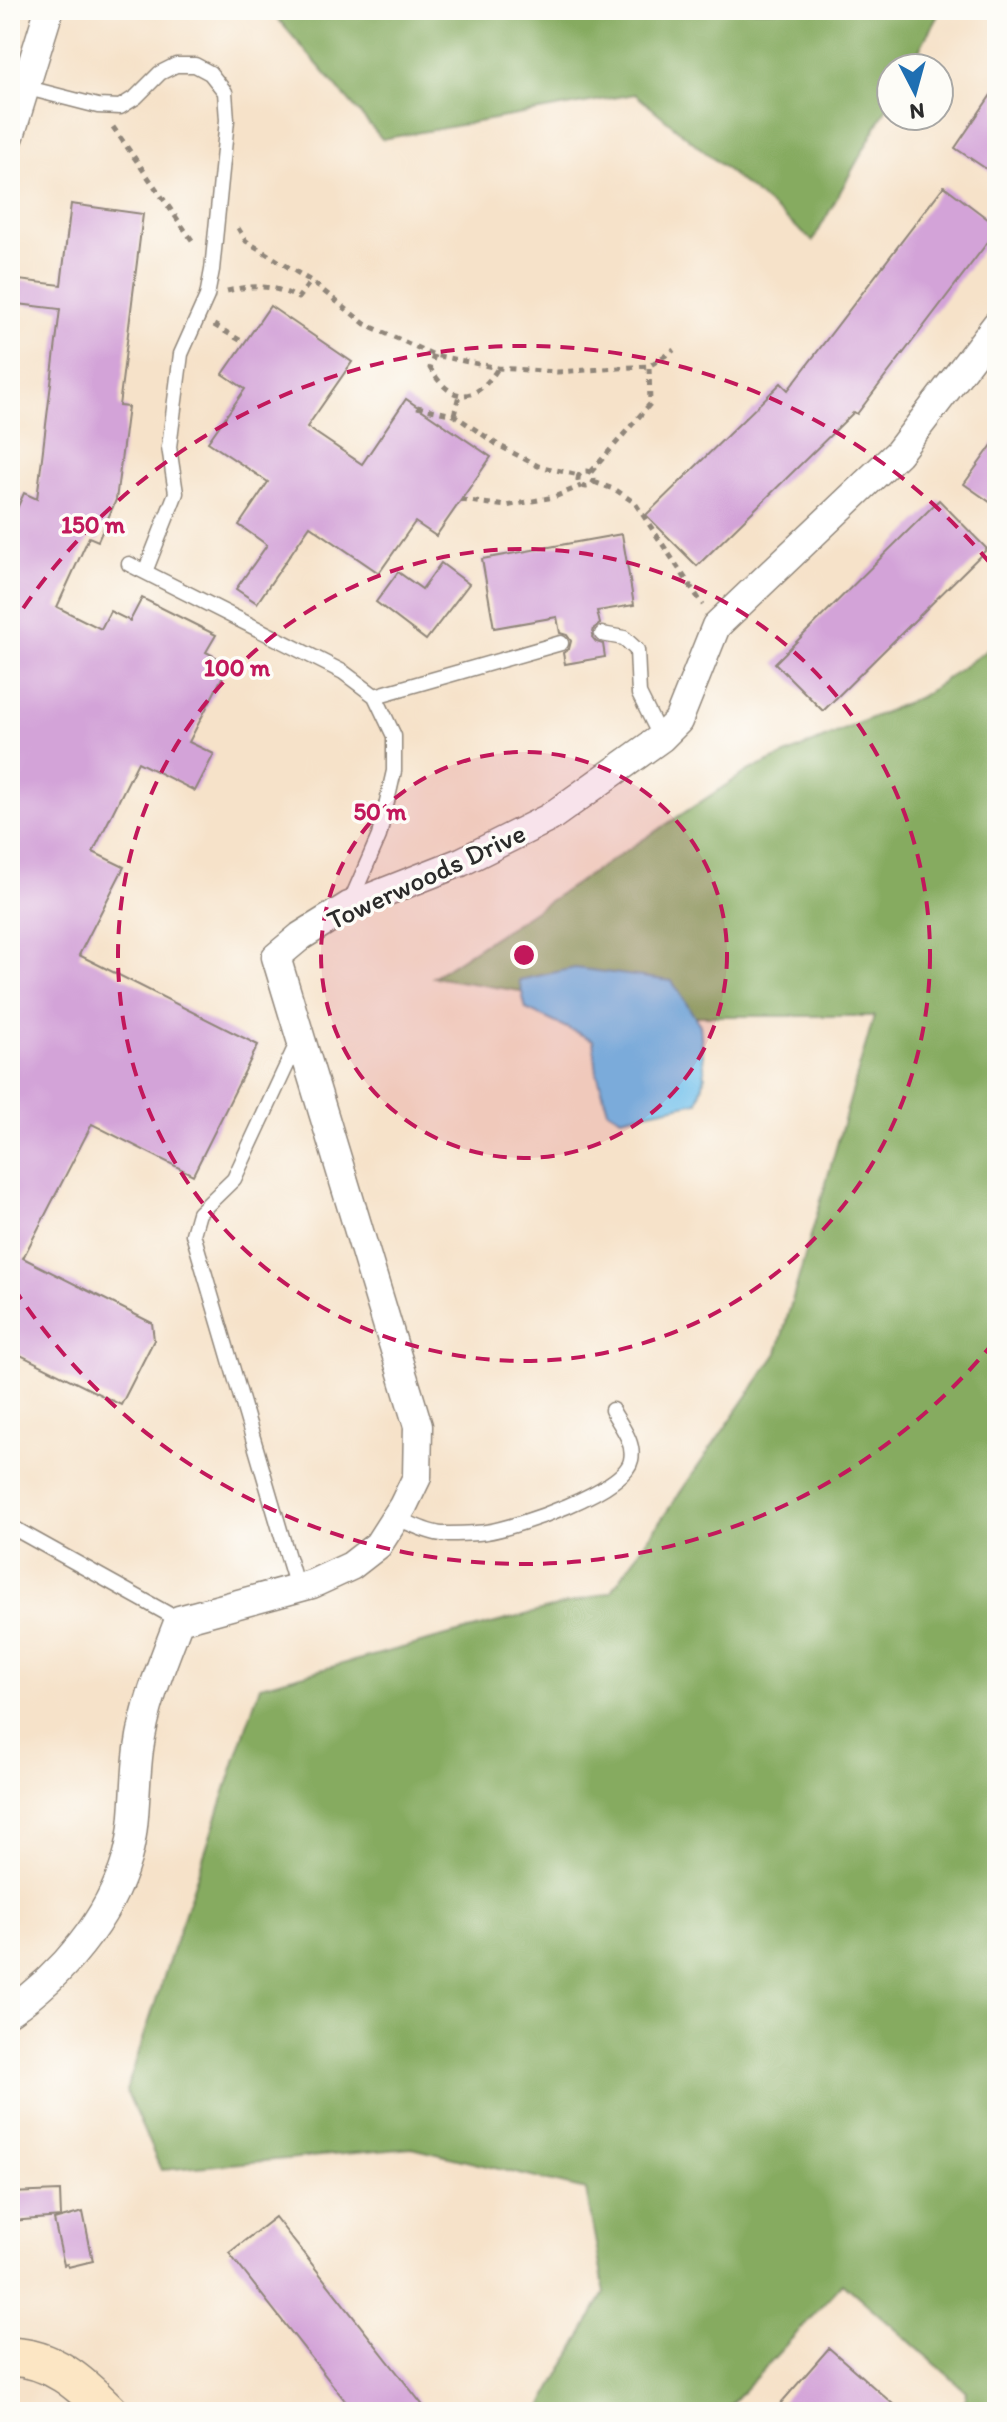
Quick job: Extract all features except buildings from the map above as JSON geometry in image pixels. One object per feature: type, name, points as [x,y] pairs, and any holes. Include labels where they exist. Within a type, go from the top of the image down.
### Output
[{"type":"street","points":[[10,136],[49,10]]},
{"type":"street","name":"Towerwoods Drive","points":[[179,1620],[297,1588],[351,1566],[378,1545],[417,1477],[418,1426],[276,957],[301,936],[349,906],[461,862],[549,818],[661,738],[678,721],[716,626],[898,453],[997,324]]},
{"type":"street","points":[[10,2011],[74,1955],[106,1907],[127,1858],[139,1748],[148,1703],[179,1620]]},
{"type":"street","points":[[10,2357],[47,2363],[84,2387],[109,2412]]},
{"type":"lane","points":[[24,87],[98,106],[120,107],[136,97],[160,73],[176,65],[195,65],[210,73],[225,92],[227,120],[212,270],[207,296],[181,354],[169,447],[176,493],[145,572]]},
{"type":"lane","points":[[129,564],[343,672],[375,696],[394,736],[394,771],[379,836],[349,906]]},
{"type":"lane","points":[[602,634],[624,638],[637,650],[639,694],[661,738]]},
{"type":"lane","points":[[375,696],[561,643]]},
{"type":"lane","points":[[297,1588],[193,1234],[199,1213],[234,1179],[299,1037]]},
{"type":"lane","points":[[396,1518],[438,1534],[484,1533],[554,1512],[618,1479],[631,1464],[632,1447],[612,1410]]},
{"type":"lane","points":[[10,1526],[179,1620]]},
{"type":"path","points":[[98,106],[212,270]]},
{"type":"path","points":[[219,200],[246,241],[311,281],[365,324],[434,355],[498,368],[557,372],[649,366],[674,350]]},
{"type":"path","points":[[207,296],[248,285],[279,287],[298,298],[311,281]]},
{"type":"path","points":[[198,316],[245,343]]},
{"type":"path","points":[[434,355],[430,368],[440,385],[459,395],[474,393],[487,386],[498,368]]},
{"type":"path","points":[[591,472],[650,404],[649,366]]},
{"type":"path","points":[[454,415],[459,395]]},
{"type":"path","points":[[417,407],[454,415],[498,445],[538,466],[579,475]]},
{"type":"path","points":[[581,486],[579,475],[583,471],[591,472]]},
{"type":"path","points":[[591,472],[594,482]]},
{"type":"path","points":[[594,482],[616,490],[635,503],[716,626]]},
{"type":"path","points":[[461,500],[506,506],[554,497],[581,486],[589,487],[594,482]]},
{"type":"green space","points":[[270,10],[941,10],[918,52],[875,52],[875,129],[813,241],[635,94],[382,139]]},
{"type":"green space","points":[[997,643],[997,2412],[963,2412],[966,2391],[843,2283],[724,2412],[539,2412],[605,2293],[586,2190],[412,2148],[161,2170],[126,2091],[260,1686],[611,1592],[777,1353],[874,1016],[675,1016],[433,977],[748,771],[922,696]]},
{"type":"water","points":[[575,968],[672,981],[700,1025],[705,1077],[698,1102],[621,1118],[608,1110],[597,1073],[593,1040],[526,1009],[519,980]]}]
